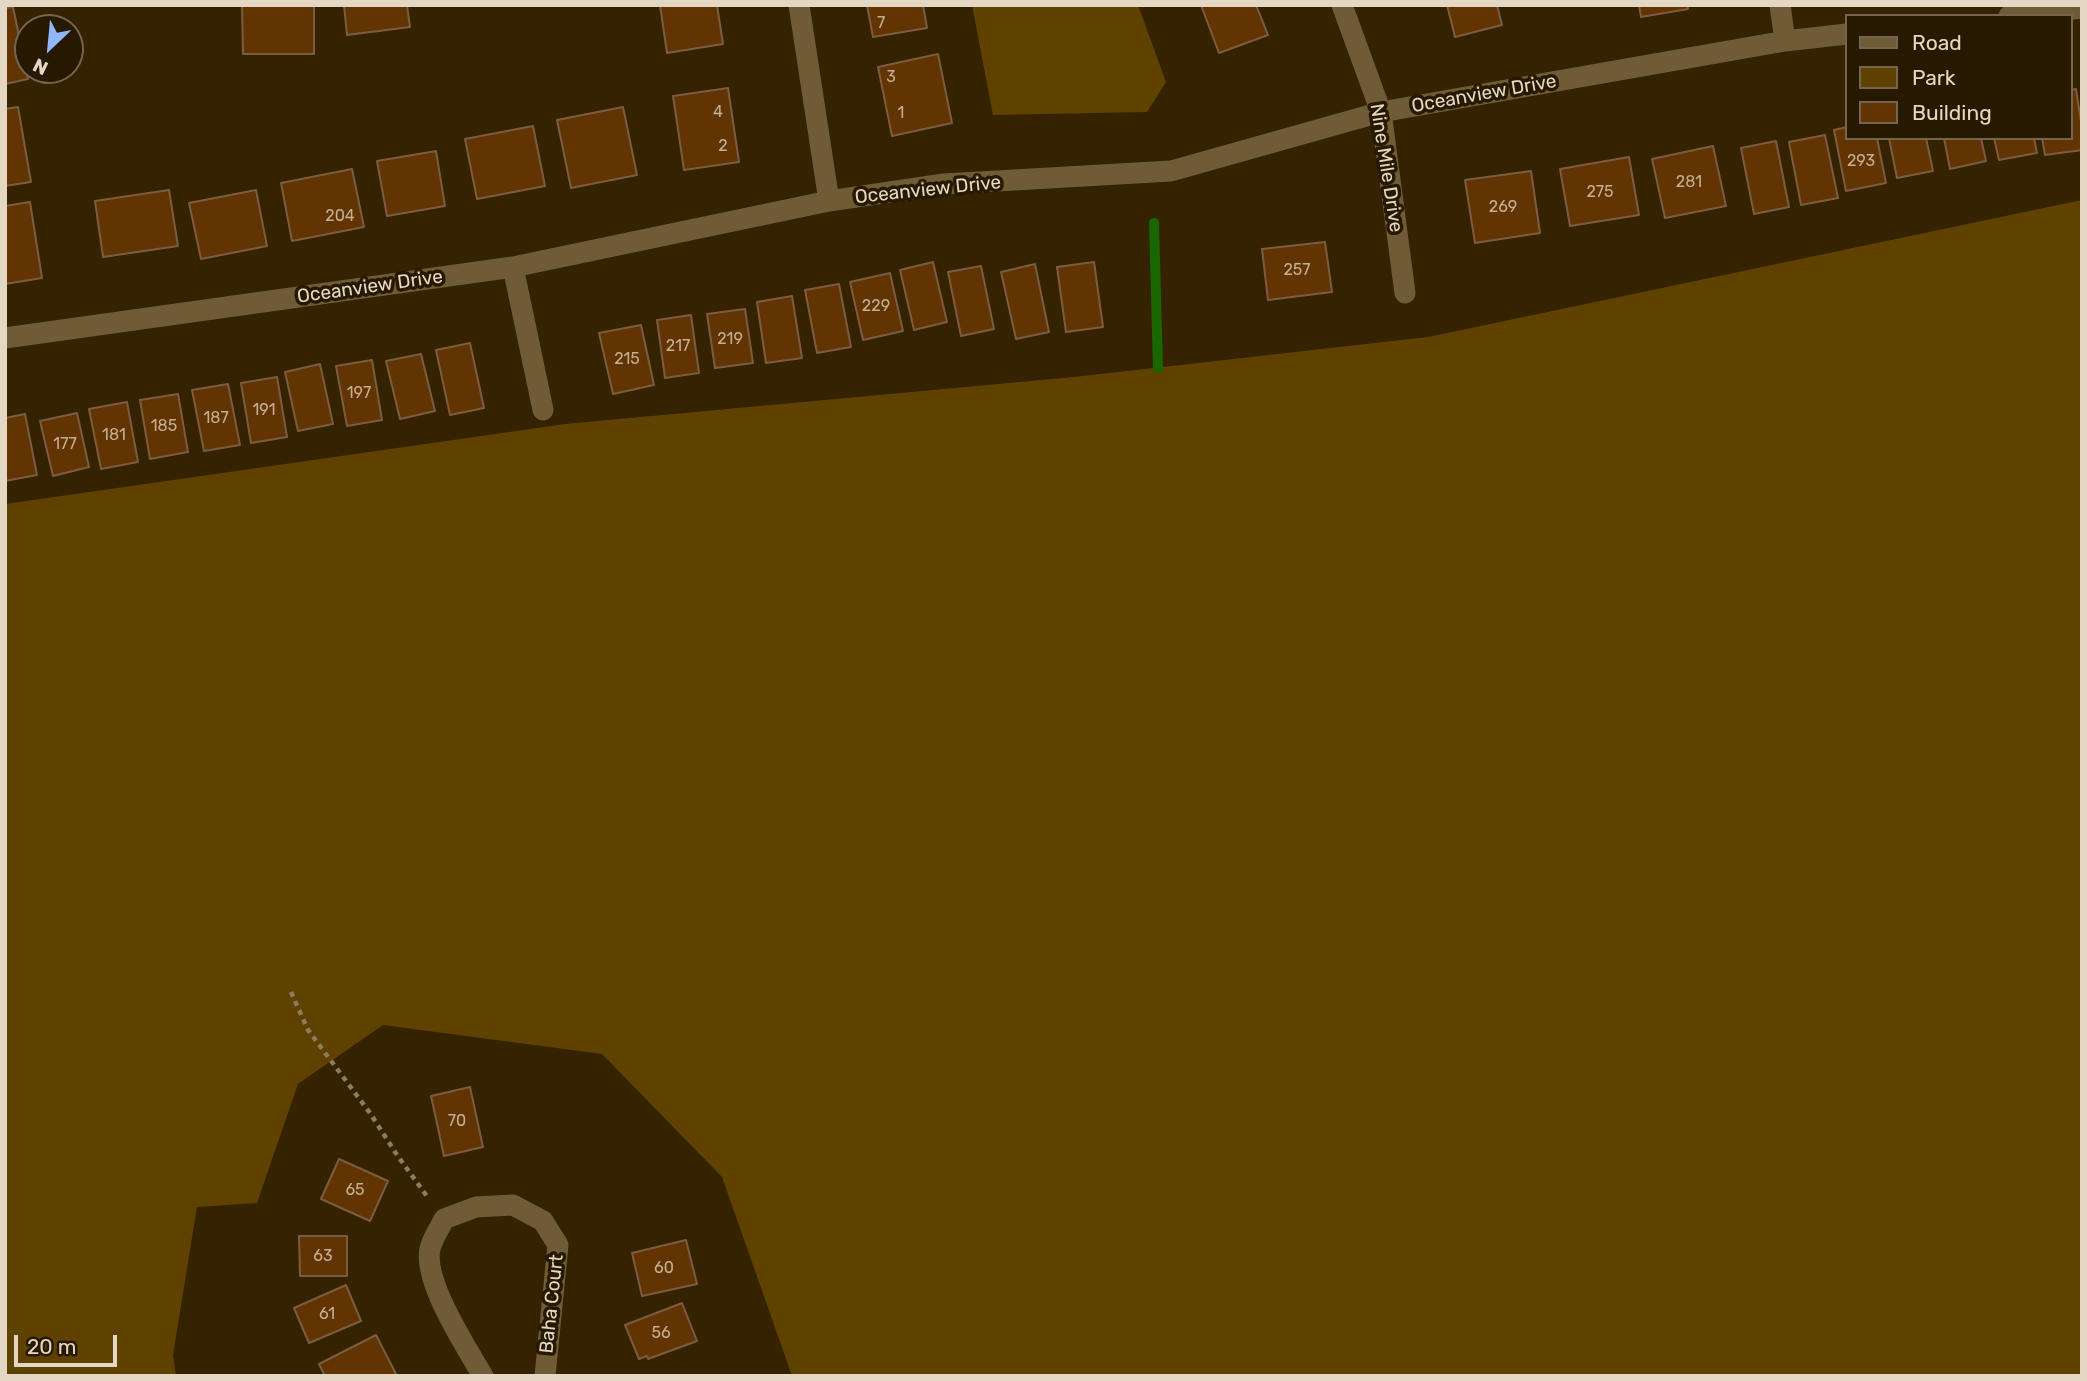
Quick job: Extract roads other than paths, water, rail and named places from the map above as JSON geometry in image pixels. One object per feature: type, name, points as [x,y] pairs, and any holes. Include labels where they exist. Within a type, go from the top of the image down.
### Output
[{"type":"street","points":[[799,5],[829,201]]},
{"type":"street","name":"Nine Mile Drive","points":[[1342,5],[1381,112],[1405,293]]},
{"type":"street","points":[[1780,5],[1785,41]]},
{"type":"street","points":[[2027,14],[2082,8]]},
{"type":"street","name":"Oceanview Drive","points":[[5,338],[513,267],[829,201],[944,184],[1171,171],[1381,112],[1785,41],[1846,34]]},
{"type":"street","points":[[513,267],[543,410]]},
{"type":"street","name":"Baha Court","points":[[483,1376],[456,1330],[429,1269],[430,1248],[444,1219],[476,1207],[513,1205],[542,1221],[558,1245],[545,1376]]},
{"type":"waterway","points":[[1154,223],[1158,368]]}]
